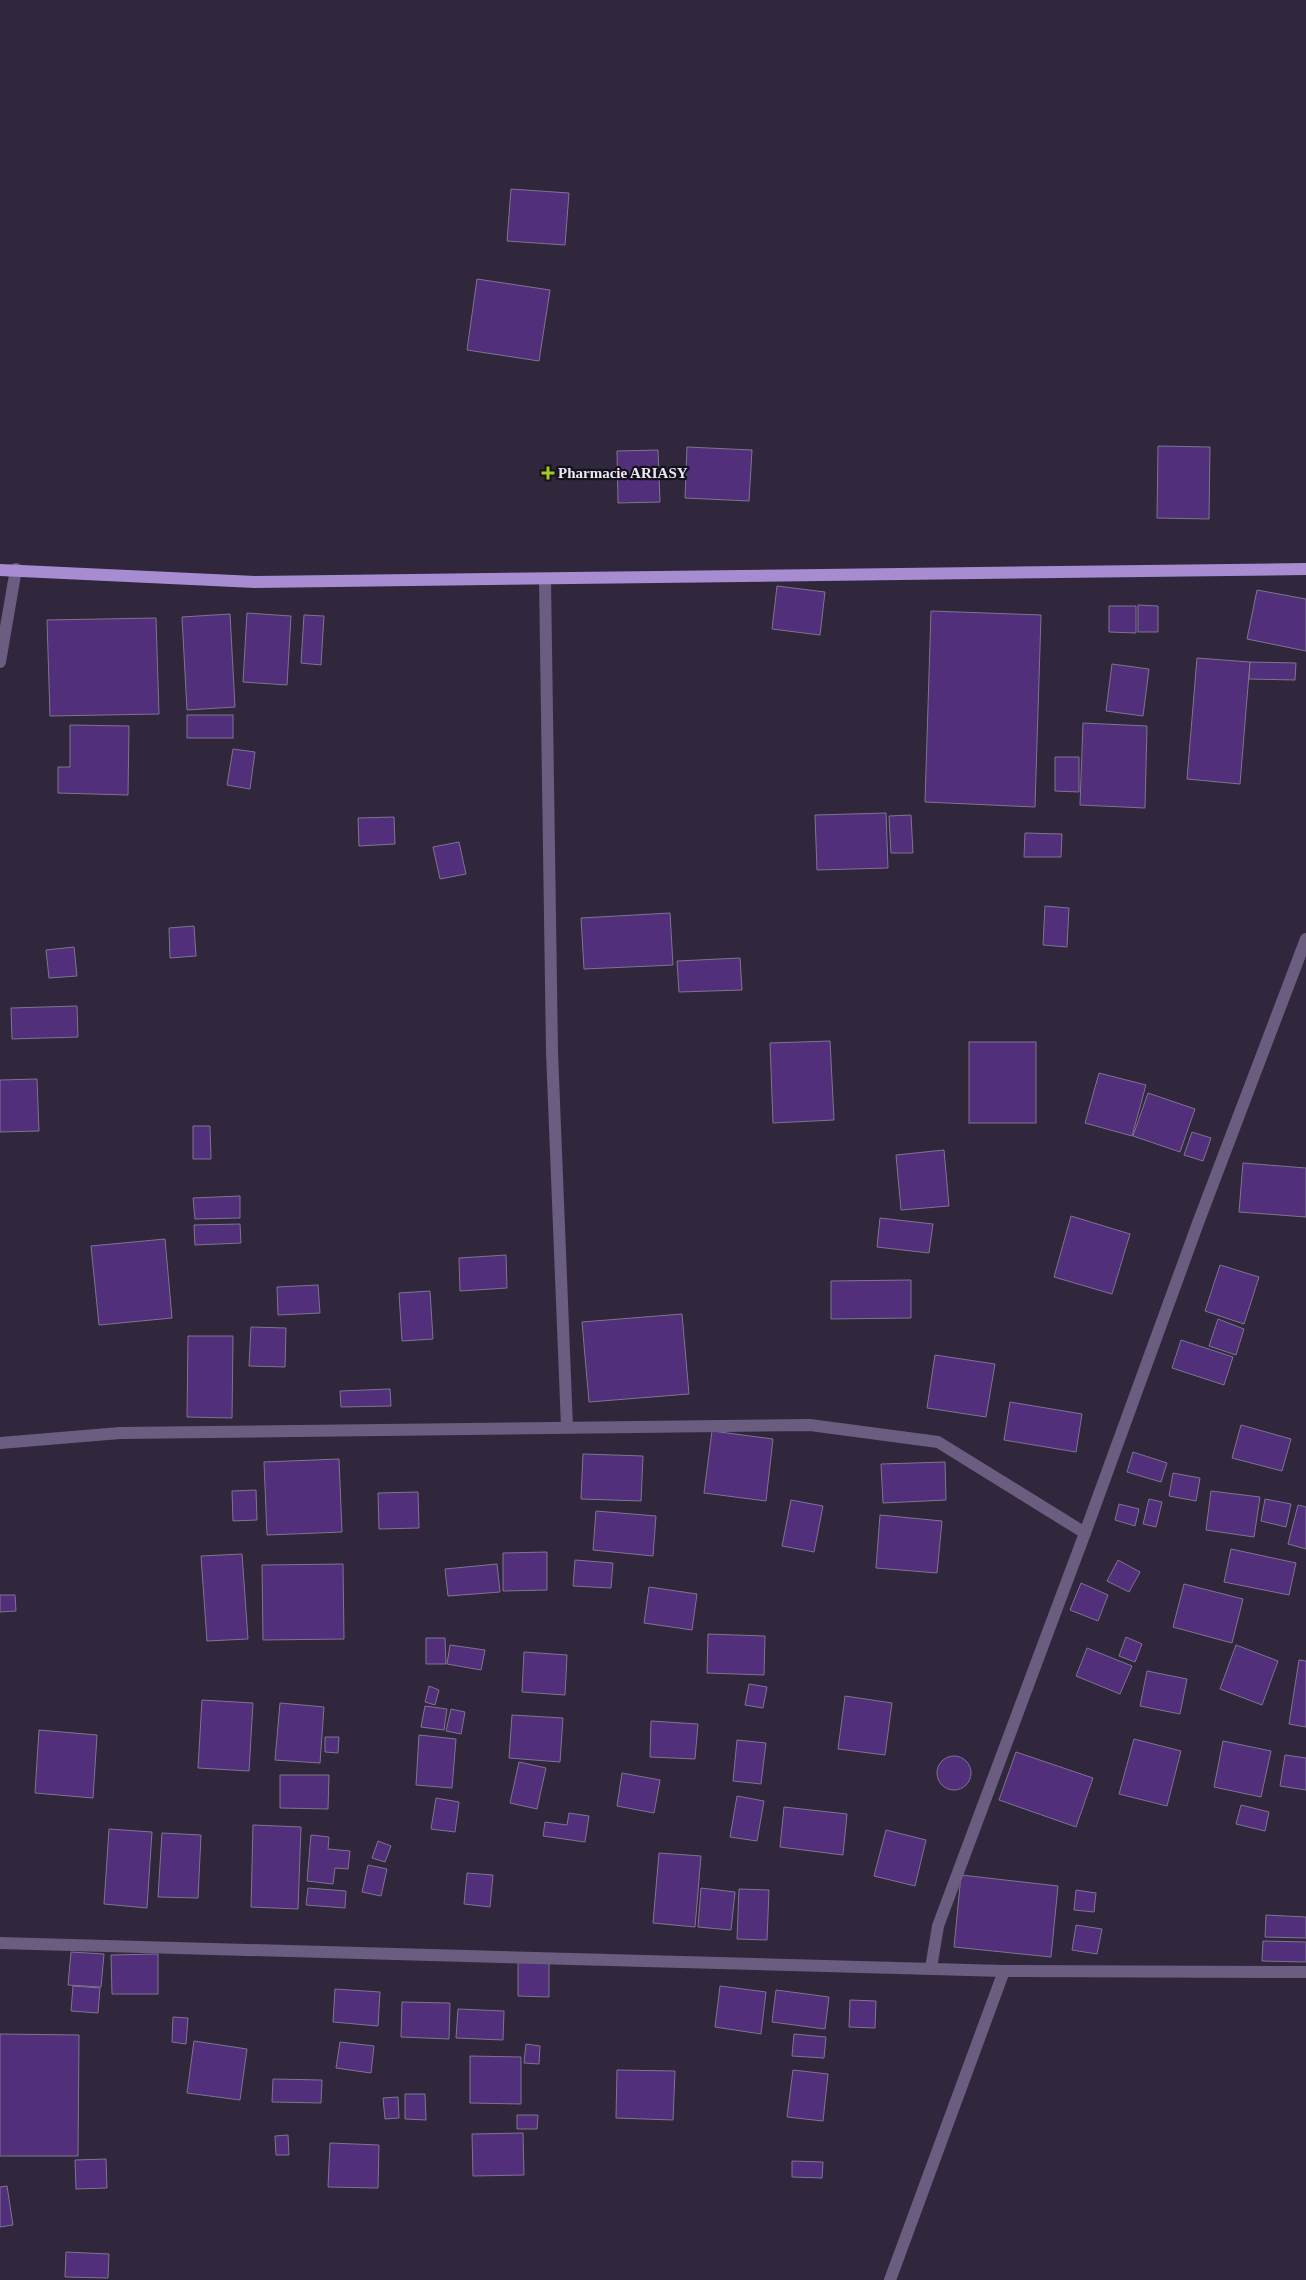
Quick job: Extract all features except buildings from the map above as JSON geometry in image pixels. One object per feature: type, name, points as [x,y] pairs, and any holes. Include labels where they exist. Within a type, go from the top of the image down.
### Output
[{"type":"main road","points":[[0,570],[16,569],[255,582],[1306,569]]},
{"type":"street","points":[[0,662],[16,569]]},
{"type":"street","points":[[544,579],[552,1052],[567,1427]]},
{"type":"street","points":[[931,1968],[938,1926],[1085,1533],[1198,1223],[1306,939]]},
{"type":"street","points":[[0,1443],[120,1433],[810,1425],[938,1442],[1085,1533]]},
{"type":"street","points":[[0,1943],[1004,1970],[1306,1972]]},
{"type":"street","points":[[890,2280],[1004,1970]]},
{"type":"place","name":"Pharmacie ARIASY","points":[[548,473]]}]
